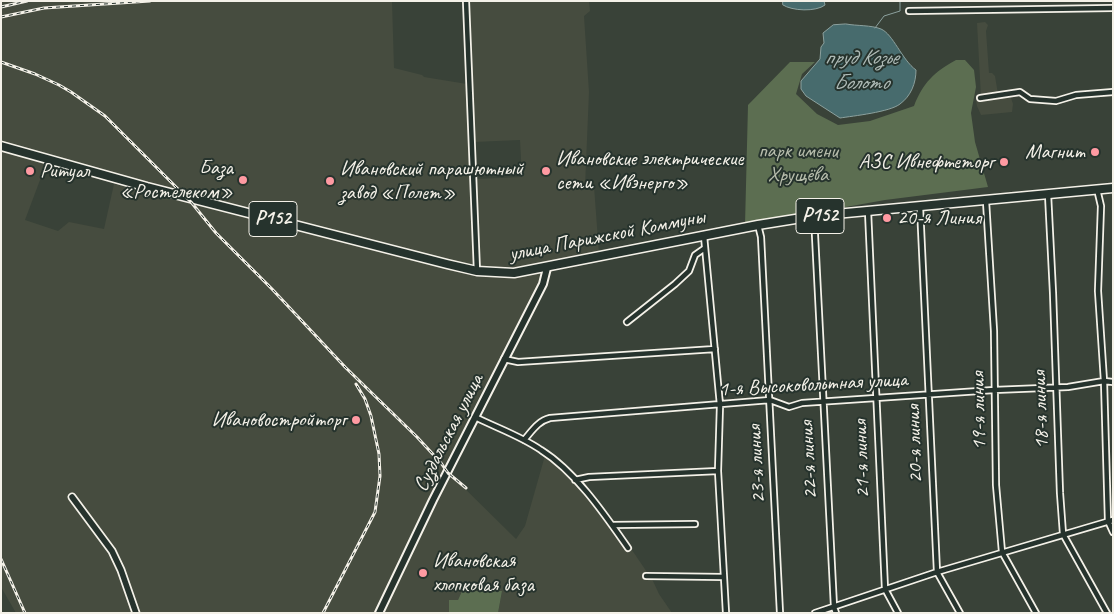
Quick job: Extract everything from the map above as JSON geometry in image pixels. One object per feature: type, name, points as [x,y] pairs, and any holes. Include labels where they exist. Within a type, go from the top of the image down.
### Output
[{"type":"main road","name":"улица Парижской Коммуны","points":[[1,146],[146,187],[477,271],[514,274],[758,225],[814,216],[1113,188]]},
{"type":"main road","name":"Суздальская улица","points":[[379,613],[475,417],[543,284],[547,268]]},
{"type":"street","points":[[466,1],[477,271]]},
{"type":"street","points":[[910,11],[1113,8]]},
{"type":"street","points":[[980,98],[1020,92],[1030,98],[1056,101],[1076,95],[1113,92]]},
{"type":"street","points":[[1097,189],[1101,206],[1098,291],[1110,520],[1113,532]]},
{"type":"street","name":"18-я линия","points":[[1048,194],[1054,292],[1056,388],[1063,534],[1107,613]]},
{"type":"street","name":"19-я линия","points":[[986,201],[994,331],[996,485],[1002,552],[1036,613]]},
{"type":"street","name":"20-я линия","points":[[920,207],[937,572],[960,613]]},
{"type":"street","name":"21-я линия","points":[[868,211],[885,589],[898,613]]},
{"type":"street","name":"22-я линия","points":[[814,216],[835,610]]},
{"type":"street","name":"23-я линия","points":[[758,225],[761,236],[780,613]]},
{"type":"street","points":[[704,236],[720,405],[718,471],[726,613]]},
{"type":"street","points":[[627,322],[689,271],[695,255],[706,248]]},
{"type":"street","points":[[504,359],[518,362],[715,349]]},
{"type":"street","name":"1-я Высоковольтная улица","points":[[524,440],[538,424],[550,418],[770,400],[789,407],[802,402],[929,396],[994,390],[1068,388],[1104,381],[1113,382]]},
{"type":"street","points":[[475,417],[524,440],[548,454],[575,480],[612,525],[628,548]]},
{"type":"street","points":[[575,480],[589,477],[718,471]]},
{"type":"street","points":[[72,497],[112,551],[121,570],[136,613]]},
{"type":"street","points":[[815,613],[835,610],[885,589],[1110,520]]},
{"type":"street","points":[[612,525],[695,524]]},
{"type":"street","points":[[646,576],[723,577]]},
{"type":"shaded area","points":[[1,1],[392,1],[394,68],[424,77],[467,84],[474,268],[186,196],[1,144]]},
{"type":"shaded area","points":[[466,1],[589,1],[590,11],[584,16],[589,92],[585,187],[594,186],[599,254],[516,270],[479,269],[476,179],[522,177],[520,140],[474,142]]},
{"type":"shaded area","points":[[985,22],[988,25],[986,31],[989,73],[995,76],[998,94],[981,97],[977,23]]},
{"type":"shaded area","points":[[1010,95],[1013,104],[1012,112],[981,115],[976,101],[978,99]]},
{"type":"shaded area","points":[[1,150],[46,164],[25,220],[58,231],[69,222],[104,229],[114,184],[471,275],[507,277],[537,272],[545,275],[380,613],[16,613],[1,587]]},
{"type":"shaded area","points":[[546,452],[556,457],[584,484],[634,553],[672,613],[498,613],[502,591],[462,591],[458,600],[449,600],[449,613],[383,613],[451,475],[516,539],[525,526]]},
{"type":"green space","name":"парк имени Хрущёва","points":[[956,60],[965,60],[974,70],[976,87],[971,113],[975,142],[988,187],[885,200],[745,225],[748,105],[790,62],[815,62],[802,74],[796,94],[817,114],[838,125],[870,121],[914,106],[921,91],[930,79],[941,69]]},
{"type":"green space","points":[[462,591],[502,591],[498,613],[449,613],[449,600],[458,600]]},
{"type":"water","points":[[783,1],[824,1],[825,5],[810,10],[798,9],[783,5]]},
{"type":"water","name":"пруд Козье Болото","points":[[846,24],[881,29],[890,36],[906,60],[916,70],[912,89],[900,104],[880,111],[840,118],[806,96],[801,89],[801,81],[820,59],[821,47],[824,43],[823,33],[833,25]]},
{"type":"waterway","points":[[875,28],[884,16],[900,11],[900,1]]},
{"type":"railway","points":[[1,7],[27,1]]},
{"type":"railway","points":[[1,17],[44,8],[150,1]]},
{"type":"railway","points":[[1,62],[59,85],[105,116],[191,202],[216,233],[272,289],[345,367],[417,437],[448,473],[466,488]]},
{"type":"railway","points":[[323,613],[375,512],[380,476],[379,454],[371,416],[365,399],[356,384]]},
{"type":"railway","points":[[1,559],[25,613]]},
{"type":"place","name":"Магнит","points":[[1095,152]]},
{"type":"place","name":"АЗС Ивнефтеторг","points":[[1004,162]]},
{"type":"place","name":"Ритуал","points":[[30,171]]},
{"type":"place","name":"Ивановские электрические сети «Ивэнерго»","points":[[546,171]]},
{"type":"place","name":"База «Ростелеком»","points":[[243,180]]},
{"type":"place","name":"Ивановский парашютный завод «Полет»","points":[[330,181]]},
{"type":"place","name":"20-я Линия","points":[[887,218]]},
{"type":"place","name":"Ивановостройторг","points":[[356,420]]},
{"type":"place","name":"Ивановская хлопковая база","points":[[423,573]]}]
